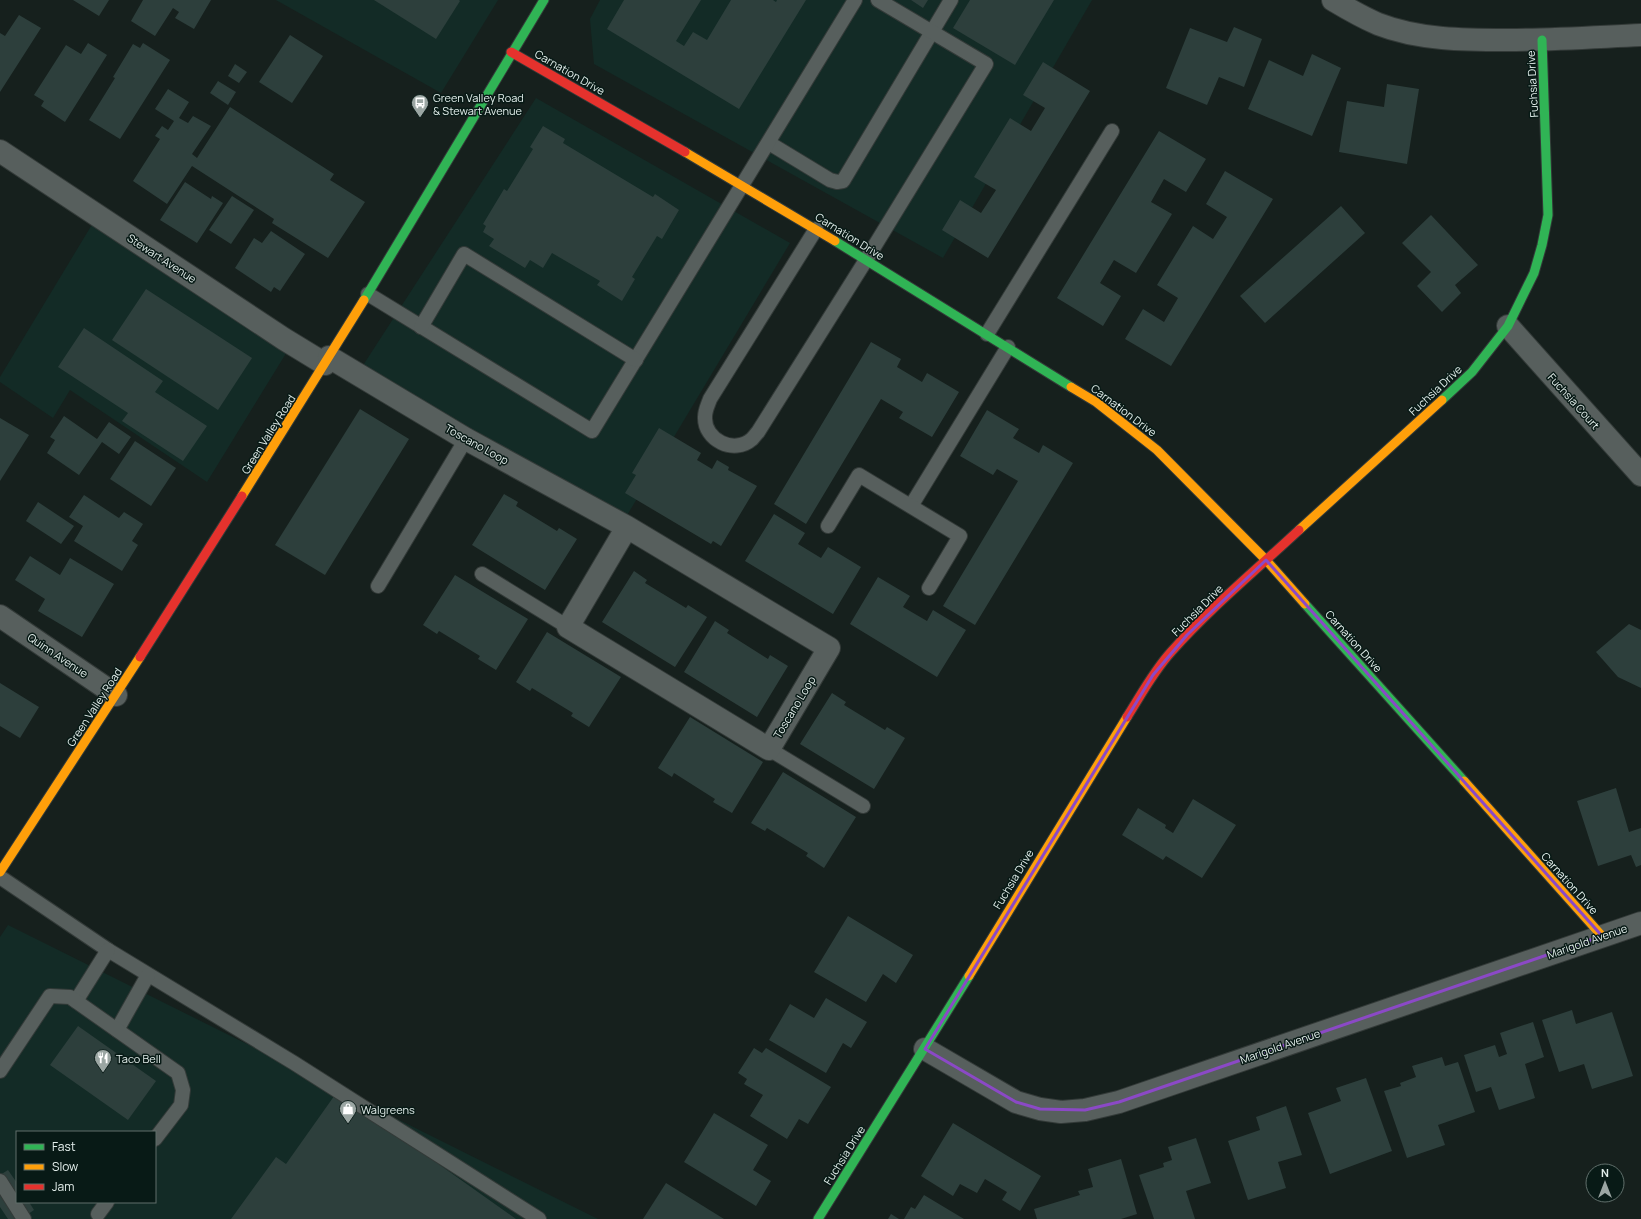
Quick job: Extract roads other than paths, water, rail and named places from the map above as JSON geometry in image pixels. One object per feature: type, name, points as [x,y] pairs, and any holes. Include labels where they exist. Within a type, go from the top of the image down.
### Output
[{"type":"street","name":"Green Valley Road","points":[[0,872],[116,695],[327,360],[368,294],[511,52],[544,0]]},
{"type":"street","points":[[1333,0],[1357,14],[1380,24],[1429,36],[1471,40],[1542,40],[1641,35]]},
{"type":"street","name":"Fuchsia Drive","points":[[818,1219],[925,1049],[1076,799],[1153,675],[1187,635],[1266,560],[1472,372],[1508,326],[1534,273],[1542,245],[1548,215],[1542,40]]},
{"type":"street","name":"Carnation Drive","points":[[511,52],[743,185],[987,334],[1096,402],[1157,450],[1266,560],[1602,936]]},
{"type":"street","name":"Stewart Avenue","points":[[0,151],[284,339],[327,360]]},
{"type":"street","name":"Fuchsia Court","points":[[1508,326],[1641,475]]},
{"type":"street","name":"Toscano Loop","points":[[327,360],[466,439],[627,527],[829,648],[769,749],[568,627]]},
{"type":"street","points":[[568,627],[627,527]]},
{"type":"street","name":"Quinn Avenue","points":[[0,616],[116,695]]},
{"type":"street","name":"Marigold Avenue","points":[[925,1049],[1016,1102],[1040,1109],[1061,1112],[1085,1110],[1119,1102],[1641,923]]},
{"type":"lane","points":[[368,294],[592,431],[855,0]]},
{"type":"lane","points":[[816,229],[710,399],[706,412],[706,426],[710,434],[725,444],[734,446],[752,440],[764,423],[986,64],[878,0]]},
{"type":"lane","points":[[769,143],[830,180],[836,182],[843,181],[951,0]]},
{"type":"lane","points":[[987,334],[1112,131]]},
{"type":"lane","points":[[421,327],[464,254],[636,360]]},
{"type":"lane","points":[[911,506],[1008,347]]},
{"type":"lane","points":[[378,586],[466,439]]},
{"type":"lane","points":[[828,526],[859,475],[960,536],[929,588]]},
{"type":"lane","points":[[482,574],[568,627]]},
{"type":"lane","points":[[769,749],[863,806]]},
{"type":"lane","points":[[0,877],[108,950],[294,1063],[539,1219]]},
{"type":"lane","points":[[76,1001],[108,950]]},
{"type":"lane","points":[[117,1030],[148,975]]},
{"type":"lane","points":[[0,1071],[50,996],[70,997],[178,1073],[183,1090],[181,1105],[156,1138]]},
{"type":"lane","points":[[0,1181],[24,1219]]},
{"type":"lane","points":[[98,1214],[106,1203]]},
{"type":"place","name":"Green Valley Road & Stewart Avenue","points":[[420,118]]},
{"type":"place","name":"Taco Bell","points":[[103,1073]]},
{"type":"place","name":"Walgreens","points":[[348,1124]]}]
